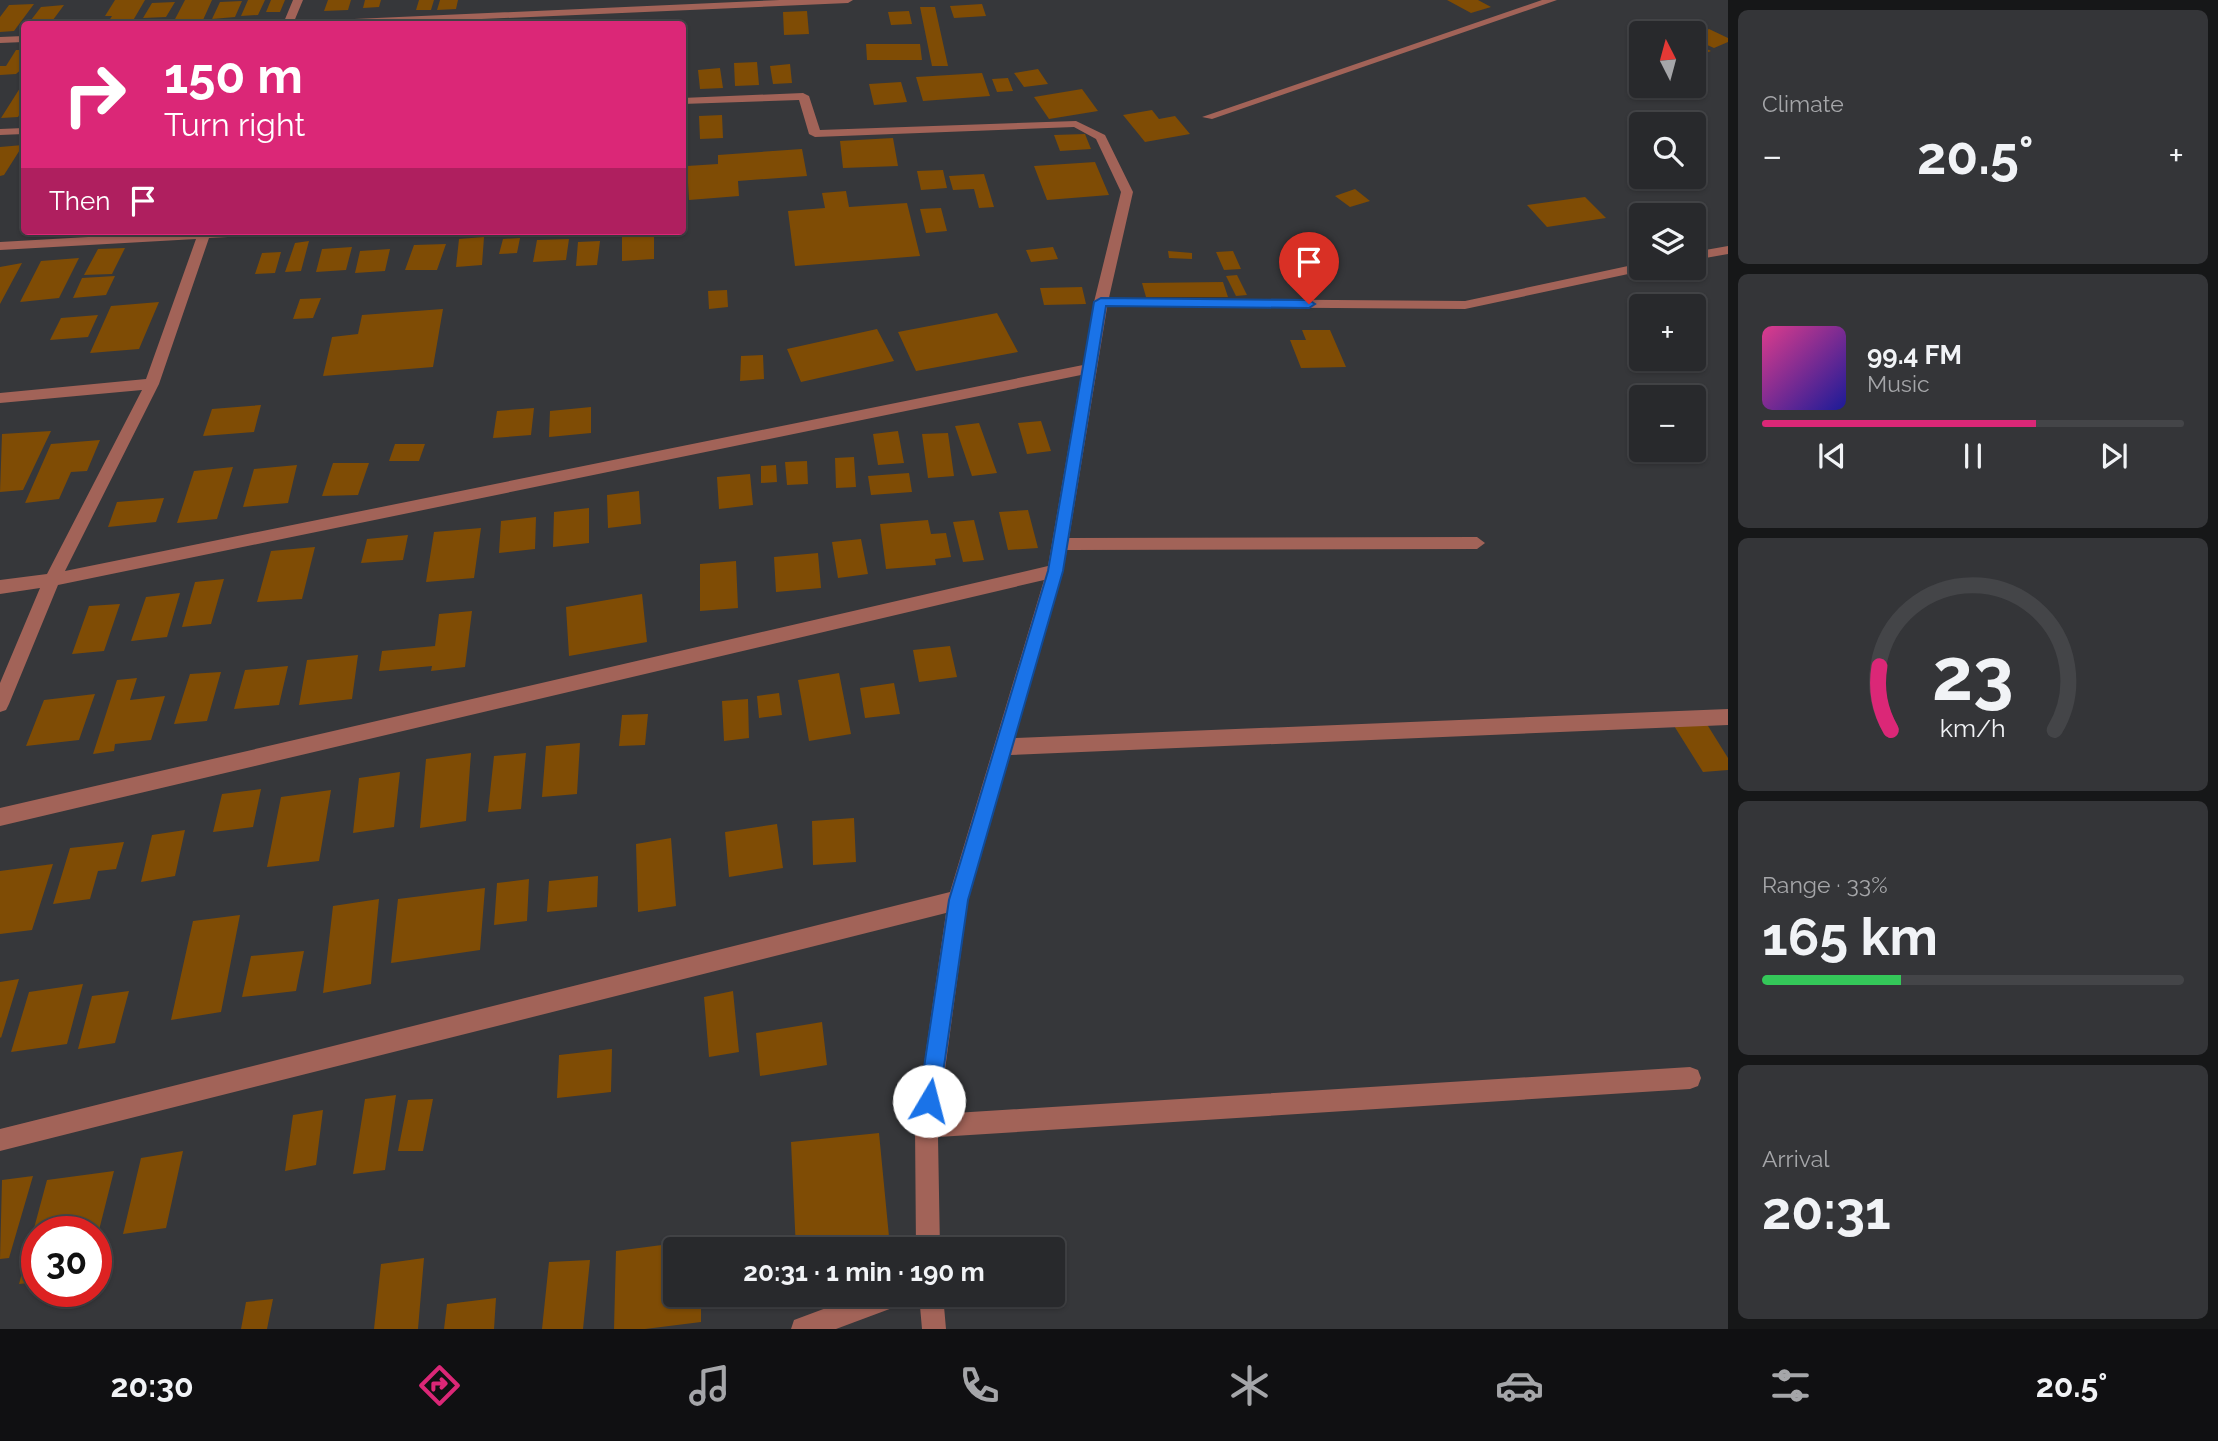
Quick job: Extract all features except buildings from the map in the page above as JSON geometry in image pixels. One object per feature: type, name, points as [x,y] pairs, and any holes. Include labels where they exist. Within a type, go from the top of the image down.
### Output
[{"type":"street","points":[[289,21],[298,0]]},
{"type":"street","points":[[377,21],[848,0]]},
{"type":"street","points":[[1208,117],[1552,0]]},
{"type":"street","points":[[0,40],[21,39]]},
{"type":"street","points":[[686,101],[803,96],[815,134],[1076,124],[1101,137],[1127,192],[1101,302],[1055,571],[958,900],[926,1126],[929,1237]]},
{"type":"street","points":[[0,132],[21,131]]},
{"type":"street","points":[[0,246],[161,235]]},
{"type":"street","points":[[0,704],[52,580],[152,384],[204,235]]},
{"type":"street","points":[[1706,254],[1728,250]]},
{"type":"street","points":[[1101,302],[1465,305],[1629,270]]},
{"type":"street","points":[[0,587],[52,580],[1089,369]]},
{"type":"street","points":[[0,398],[152,384]]},
{"type":"street","points":[[1059,544],[1477,543]]},
{"type":"street","points":[[0,817],[1055,571]]},
{"type":"street","points":[[1003,747],[1728,717]]},
{"type":"street","points":[[0,1140],[958,900]]},
{"type":"street","points":[[926,1126],[1690,1078]]},
{"type":"street","points":[[803,1329],[862,1307]]},
{"type":"street","points":[[932,1307],[934,1329]]},
{"type":"route","points":[[929,1101],[958,900],[1055,571],[1101,302],[1309,304]]}]
